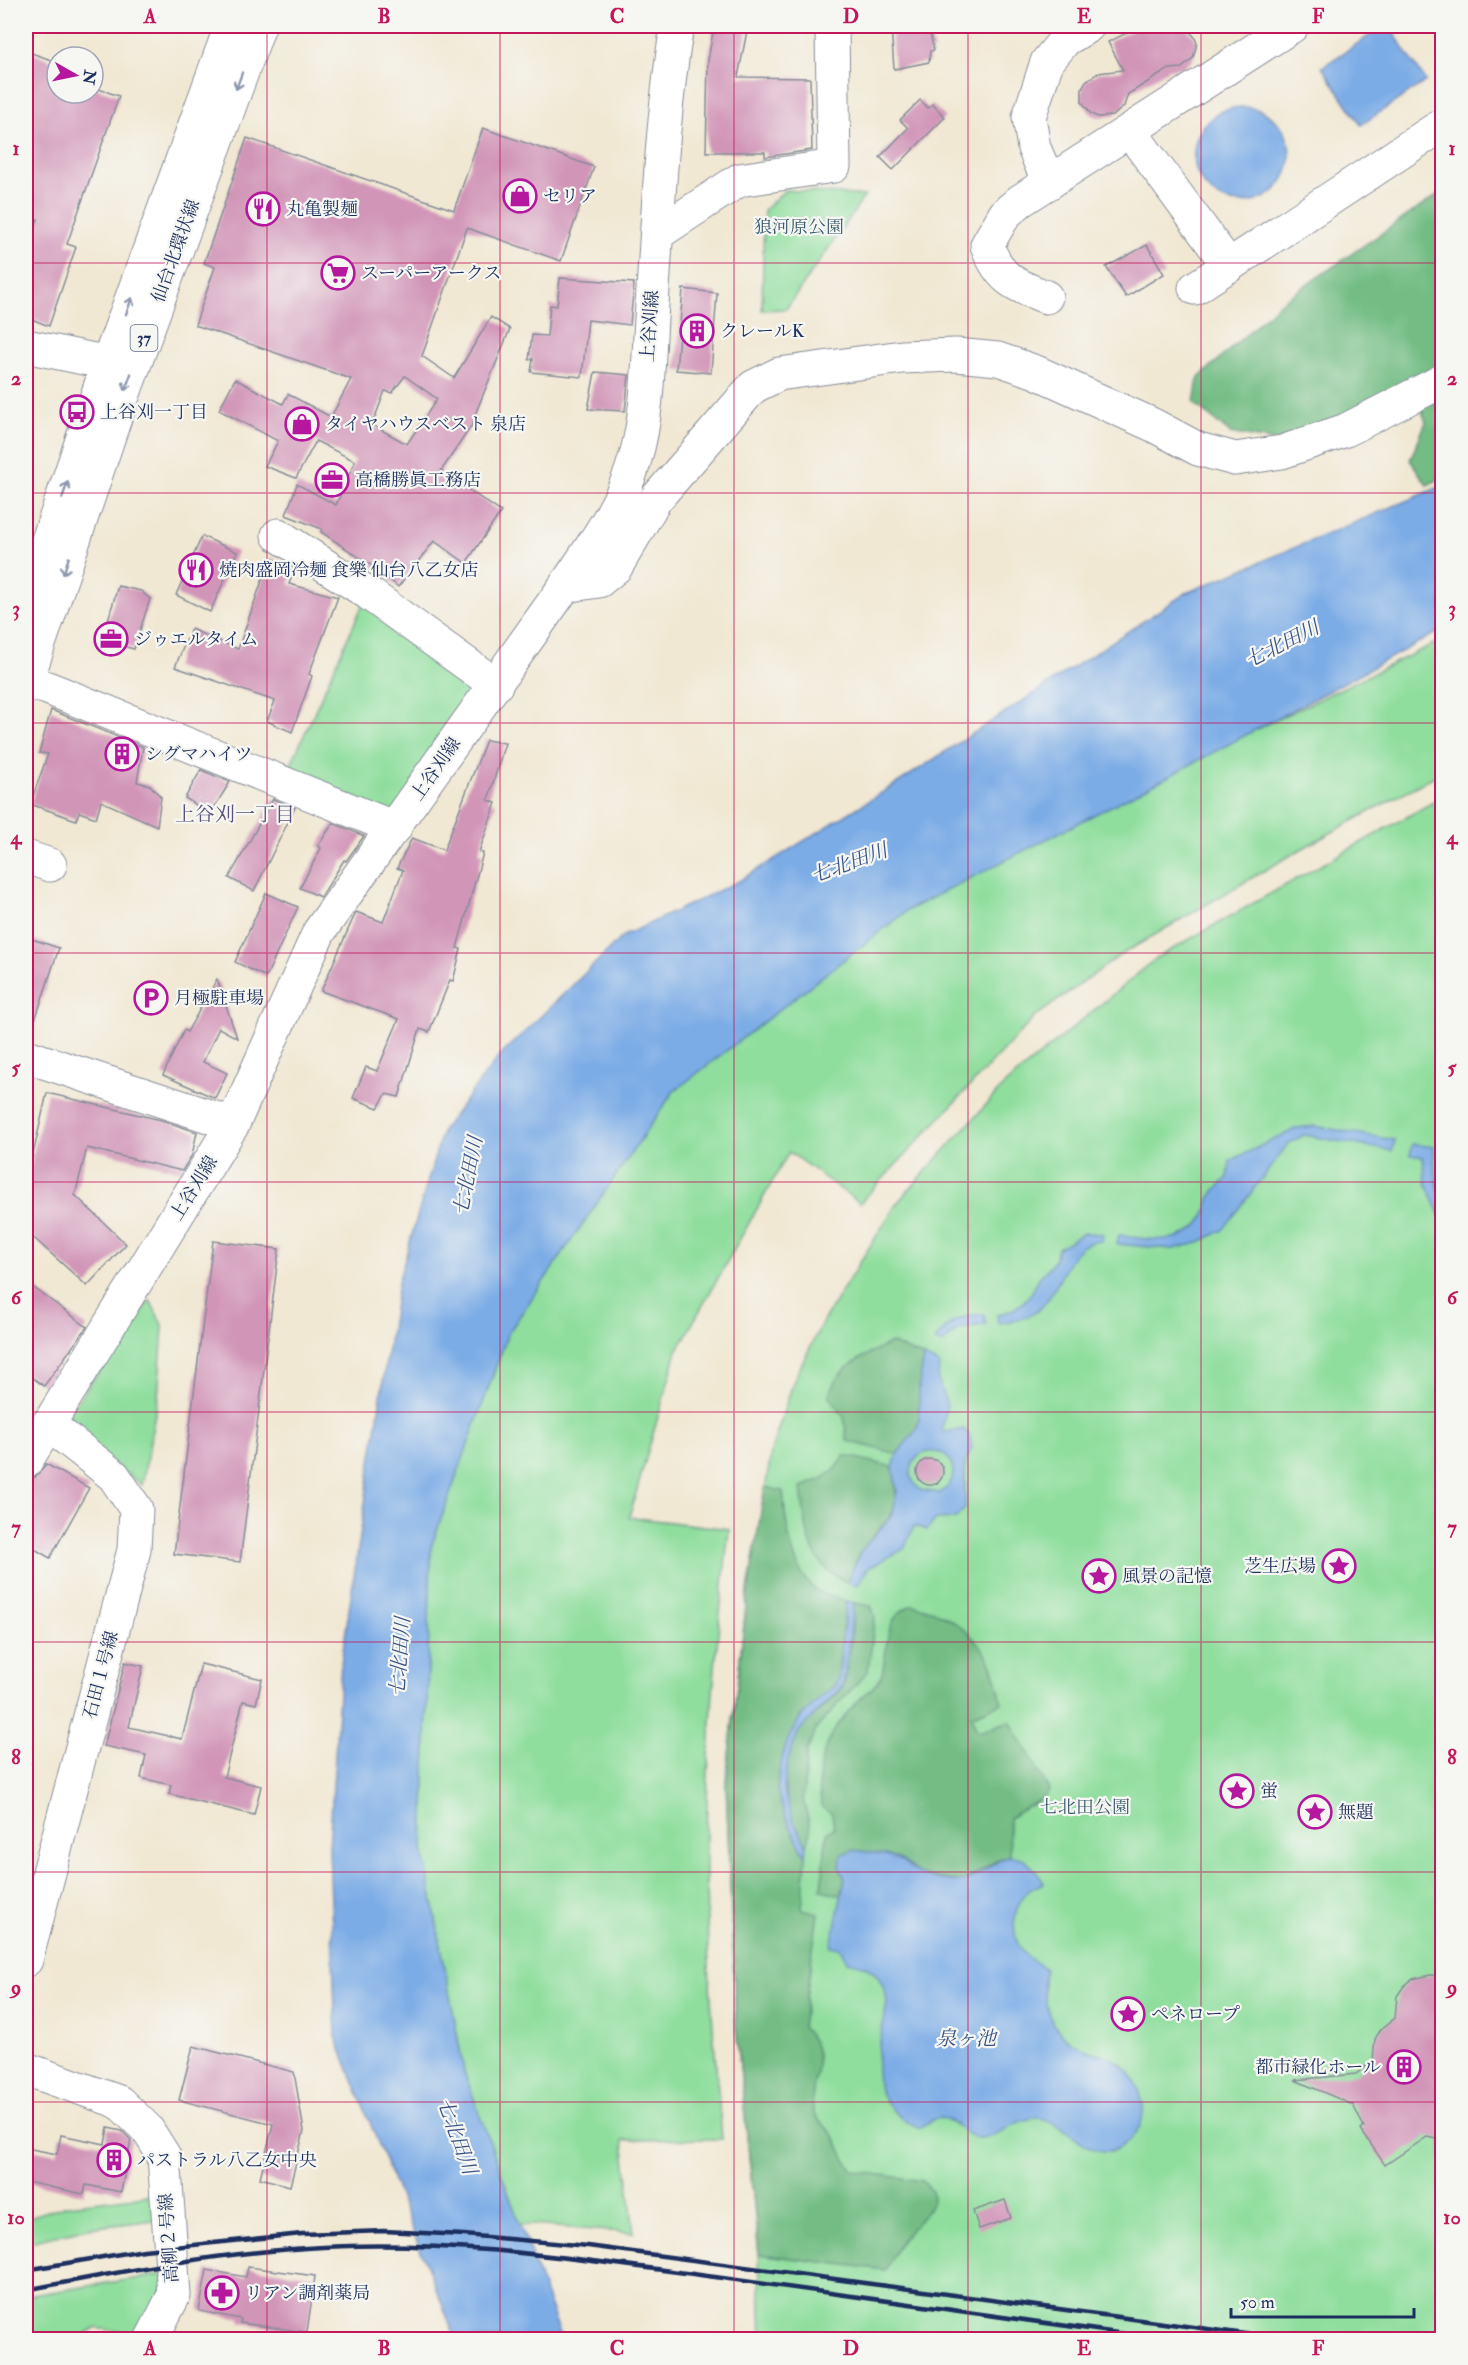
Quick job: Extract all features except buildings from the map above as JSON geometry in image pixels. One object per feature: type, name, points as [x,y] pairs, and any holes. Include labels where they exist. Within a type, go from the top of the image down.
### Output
[{"type":"street","name":"仙台北環状線","points":[[26,605],[108,363],[231,26]]},
{"type":"street","name":"仙台北環状線","points":[[26,683],[116,415],[259,26]]},
{"type":"street","name":"上谷刈線","points":[[35,1436],[233,1124],[319,932],[565,586],[615,506],[636,459],[649,354],[666,118],[677,26]]},
{"type":"street","points":[[657,234],[739,180],[834,166],[832,26]]},
{"type":"street","points":[[1050,183],[1034,148],[1029,117],[1047,62],[1065,40],[1088,26]]},
{"type":"street","points":[[1046,297],[1009,282],[994,266],[987,245],[1005,214],[1020,201],[1292,26]]},
{"type":"street","points":[[1195,288],[1443,125]]},
{"type":"street","points":[[1130,131],[1229,266]]},
{"type":"street","points":[[26,346],[108,363]]},
{"type":"street","points":[[565,586],[599,581],[616,567],[655,500],[753,387],[779,374],[902,357],[956,354],[998,359],[1153,425],[1197,449],[1236,459],[1282,452],[1346,430],[1443,381]]},
{"type":"street","points":[[278,535],[368,592],[496,685]]},
{"type":"street","points":[[26,683],[45,687],[394,828]]},
{"type":"street","points":[[26,1056],[233,1124]]},
{"type":"street","name":"石田１号線","points":[[26,1960],[134,1550],[136,1509],[114,1476],[35,1436]]},
{"type":"street","name":"高柳２号線","points":[[26,2070],[118,2102],[147,2129],[164,2156],[174,2295],[151,2340]]},
{"type":"green space","name":"狼河原公園","points":[[785,190],[865,196],[786,309],[762,310],[764,210]]},
{"type":"green space","points":[[1442,192],[1442,478],[1427,485],[1410,460],[1426,422],[1413,388],[1279,442],[1230,433],[1194,403],[1198,379],[1280,303]]},
{"type":"green space","points":[[368,593],[486,683],[395,828],[287,773]]},
{"type":"green space","points":[[1442,640],[1442,772],[1303,848],[1122,954],[1035,1017],[860,1203],[789,1152],[677,1351],[629,1517],[729,1529],[713,1688],[706,1847],[713,2030],[722,2139],[623,2140],[634,2233],[519,2224],[464,2072],[423,1849],[431,1547],[508,1333],[673,1092],[908,910],[1255,730]]},
{"type":"green space","name":"七北田公園","points":[[1442,797],[1442,2339],[762,2340],[759,2254],[736,2027],[726,1782],[747,1598],[772,1448],[794,1380],[823,1321],[897,1203],[1004,1085],[1158,957]]},
{"type":"green space","points":[[150,1300],[163,1327],[158,1397],[142,1485],[73,1434],[69,1413]]},
{"type":"green space","points":[[891,1343],[924,1357],[919,1384],[919,1420],[916,1430],[897,1454],[847,1441],[844,1417],[829,1396],[838,1377],[845,1369]]},
{"type":"green space","points":[[844,1455],[893,1467],[896,1498],[891,1515],[861,1551],[847,1582],[833,1575],[823,1566],[810,1543],[801,1487],[832,1472]]},
{"type":"green space","points":[[765,1487],[783,1491],[785,1516],[791,1543],[806,1580],[817,1591],[846,1601],[838,1680],[835,1686],[800,1717],[777,1790],[788,1820],[806,1856],[802,1909],[818,1913],[802,2027],[816,2049],[817,2067],[812,2098],[814,2114],[836,2139],[847,2163],[854,2171],[922,2181],[932,2191],[933,2200],[929,2209],[903,2238],[885,2270],[759,2254],[736,2027],[726,1782],[747,1598]]},
{"type":"green space","points":[[854,1603],[871,1606],[875,1616],[868,1671],[817,1728],[807,1751],[803,1798],[811,1831],[807,1846],[792,1819],[788,1804],[786,1772],[788,1756],[801,1729],[843,1686],[849,1658]]},
{"type":"green space","points":[[912,1605],[945,1616],[965,1630],[982,1647],[993,1668],[1002,1703],[971,1716],[978,1732],[1010,1721],[1049,1790],[1046,1796],[1009,1818],[1010,1856],[999,1859],[966,1880],[953,1881],[919,1874],[901,1860],[890,1856],[852,1850],[840,1868],[845,1878],[841,1895],[821,1890],[827,1833],[834,1828],[832,1814],[822,1807],[819,1791],[821,1762],[831,1735],[839,1723],[848,1711],[875,1686],[881,1676],[891,1626],[902,1610]]},
{"type":"green space","points":[[152,2195],[155,2220],[88,2228],[26,2243],[26,2218],[67,2205]]},
{"type":"green space","points":[[165,2274],[163,2290],[137,2334],[95,2328],[79,2338],[39,2340],[26,2335],[26,2296]]},
{"type":"water","points":[[1384,26],[1389,26],[1426,81],[1361,125],[1322,67]]},
{"type":"water","points":[[1242,107],[1260,111],[1276,121],[1286,137],[1290,155],[1286,173],[1276,189],[1260,199],[1242,203],[1224,199],[1208,189],[1198,173],[1194,155],[1198,137],[1208,121],[1224,111]]},
{"type":"water","name":"七北田川","points":[[1442,486],[1442,630],[1160,781],[908,910],[673,1092],[508,1333],[431,1547],[423,1849],[464,2072],[562,2339],[456,2339],[336,2037],[329,1848],[341,1663],[398,1282],[443,1129],[498,1058],[623,936],[739,881],[907,777],[1186,593]]},
{"type":"water","points":[[1314,1126],[1395,1140],[1392,1151],[1304,1135],[1288,1144],[1223,1230],[1198,1243],[1173,1249],[1117,1244],[1119,1235],[1155,1240],[1187,1233],[1204,1216],[1213,1192],[1228,1177],[1230,1161],[1297,1128]]},
{"type":"water","points":[[1412,1144],[1434,1147],[1442,1218],[1426,1184],[1423,1157],[1410,1155]]},
{"type":"water","points":[[1084,1233],[1103,1234],[1102,1241],[1089,1243],[1080,1249],[1044,1304],[1025,1317],[998,1323],[997,1315],[1017,1307],[1029,1297],[1037,1280],[1053,1263],[1058,1248]]},
{"type":"water","points":[[984,1314],[986,1324],[957,1330],[943,1344],[935,1341],[950,1324],[968,1316]]},
{"type":"water","points":[[924,1357],[939,1364],[938,1381],[947,1405],[942,1430],[945,1432],[964,1429],[970,1436],[972,1448],[965,1463],[965,1508],[956,1518],[936,1519],[927,1530],[914,1526],[904,1549],[868,1568],[858,1585],[847,1582],[861,1551],[893,1514],[897,1490],[893,1467],[897,1454],[916,1430],[919,1420],[919,1384]],"holes":[[[927,1451],[942,1453],[947,1457],[952,1468],[950,1484],[940,1493],[920,1490],[912,1480],[913,1463]]]},
{"type":"water","points":[[846,1601],[854,1603],[843,1686],[799,1731],[788,1760],[784,1791],[793,1820],[807,1846],[806,1856],[789,1825],[777,1789],[778,1781],[783,1755],[792,1731],[805,1712],[838,1680]]},
{"type":"water","name":"泉ヶ池","points":[[852,1850],[893,1857],[923,1875],[952,1881],[966,1880],[1009,1857],[1019,1858],[1031,1866],[1044,1883],[1031,1889],[1020,1902],[1015,1918],[1015,1936],[1022,1951],[1045,1969],[1044,1995],[1051,2018],[1057,2028],[1075,2044],[1117,2061],[1124,2066],[1135,2081],[1143,2109],[1140,2126],[1130,2140],[1110,2151],[1099,2150],[1057,2125],[1035,2118],[1021,2121],[994,2135],[973,2137],[954,2123],[939,2118],[920,2128],[900,2117],[888,2105],[880,2091],[877,2075],[887,2002],[883,1986],[869,1969],[847,1961],[840,1948],[831,1946],[845,1878],[840,1868],[841,1855]]},
{"type":"railway","points":[[26,2270],[144,2250],[302,2234],[384,2231],[464,2235],[588,2246],[1290,2340]]},
{"type":"railway","points":[[26,2290],[130,2270],[270,2251],[357,2246],[460,2248],[613,2263],[1168,2340]]},
{"type":"place","name":"セリア","points":[[520,196]]},
{"type":"place","name":"丸亀製麺","points":[[263,209]]},
{"type":"place","name":"スーパーアークス","points":[[338,273]]},
{"type":"place","name":"クレールK","points":[[697,331]]},
{"type":"place","name":"上谷刈一丁目","points":[[77,412]]},
{"type":"place","name":"タイヤハウスベスト 泉店","points":[[302,424]]},
{"type":"place","name":"高橋勝眞工務店","points":[[332,480]]},
{"type":"place","name":"焼肉盛岡冷麺 食樂 仙台八乙女店","points":[[196,570]]},
{"type":"place","name":"ジゥエルタイム","points":[[111,639]]},
{"type":"place","name":"シグマハイツ","points":[[122,754]]},
{"type":"place","name":"月極駐車場","points":[[151,998]]},
{"type":"place","name":"芝生広場","points":[[1339,1566]]},
{"type":"place","name":"風景の記憶","points":[[1099,1576]]},
{"type":"place","name":"蛍","points":[[1237,1791]]},
{"type":"place","name":"無題","points":[[1315,1812]]},
{"type":"place","name":"ペネロープ","points":[[1128,2014]]},
{"type":"place","name":"都市緑化ホール","points":[[1404,2067]]},
{"type":"place","name":"パストラル八乙女中央","points":[[114,2160]]},
{"type":"place","name":"リアン調剤薬局","points":[[222,2293]]},
{"type":"district","name":"上谷刈一丁目","points":[[235,814]]}]
